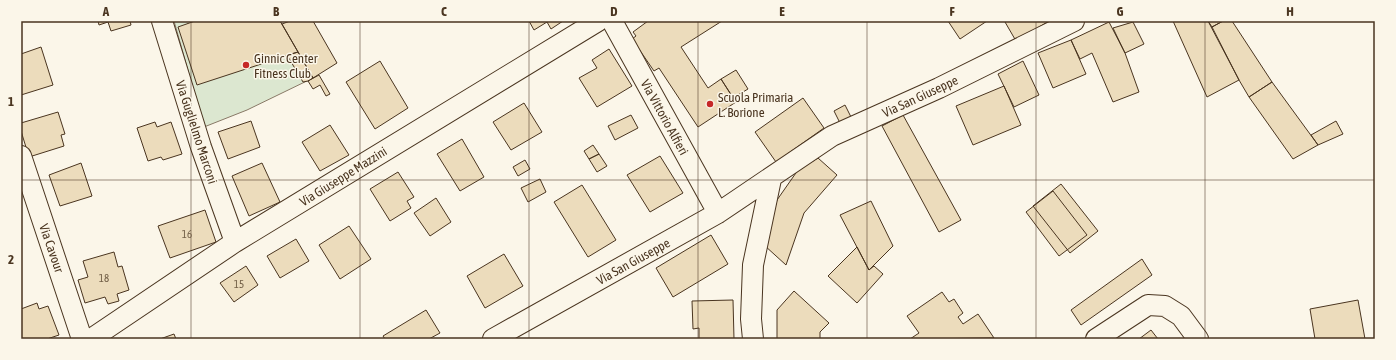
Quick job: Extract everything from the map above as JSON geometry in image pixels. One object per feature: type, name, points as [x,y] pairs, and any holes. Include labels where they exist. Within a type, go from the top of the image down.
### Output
[{"type":"street","name":"Via Guglielmo Marconi","points":[[162,21],[200,147],[235,242]]},
{"type":"street","name":"Via Giuseppe Mazzini","points":[[91,339],[235,242],[598,21]]},
{"type":"street","name":"Via Vittorio Alfieri","points":[[612,21],[718,213]]},
{"type":"street","name":"Via San Giuseppe","points":[[493,339],[718,213],[771,179],[832,136],[939,88],[1074,21]]},
{"type":"street","name":"Via Cavour","points":[[22,164],[82,339]]},
{"type":"street","points":[[754,339],[751,319],[753,265],[771,179]]},
{"type":"street","points":[[1096,339],[1148,305],[1165,306],[1181,316],[1198,339]]},
{"type":"green space","name":"Ginnic Center Fitness Club","points":[[174,21],[280,21],[313,78],[247,110],[204,127]]},
{"type":"building","points":[[98,21],[130,21],[131,25],[111,31],[108,22],[99,25]]},
{"type":"building","points":[[195,21],[280,21],[298,52],[197,85],[178,27]]},
{"type":"building","points":[[290,21],[313,21],[337,63],[313,78],[282,24]]},
{"type":"building","points":[[529,21],[563,21],[551,29],[547,22],[534,30]]},
{"type":"building","points":[[648,21],[722,21],[681,47],[708,88],[721,79],[736,102],[698,127],[659,68],[654,71],[632,39],[636,36],[633,32]]},
{"type":"building","points":[[948,21],[987,21],[960,39]]},
{"type":"building","points":[[1049,21],[1016,41],[1005,22]]},
{"type":"building","points":[[1173,21],[1208,21],[1239,80],[1207,97]]},
{"type":"building","points":[[1208,21],[1223,21],[1212,27]]},
{"type":"building","points":[[1223,21],[1232,21],[1272,82],[1249,97],[1212,27]]},
{"type":"building","points":[[1109,22],[1125,53],[1139,92],[1113,102],[1092,53],[1080,59],[1071,40]]},
{"type":"building","points":[[1133,22],[1144,44],[1125,53],[1113,28]]},
{"type":"building","points":[[1071,40],[1086,74],[1053,88],[1038,53]]},
{"type":"building","points":[[41,47],[53,85],[21,95],[21,54]]},
{"type":"building","points":[[609,49],[632,86],[597,107],[579,78],[597,68],[592,60]]},
{"type":"building","points":[[298,52],[313,78],[308,81],[303,82],[287,55]]},
{"type":"building","points":[[380,61],[408,108],[375,129],[346,82]]},
{"type":"building","points":[[1023,61],[1039,95],[1014,107],[998,74]]},
{"type":"building","points":[[736,70],[748,89],[733,98],[721,79]]},
{"type":"building","points":[[319,75],[330,94],[326,96],[320,85],[313,89],[308,81]]},
{"type":"building","points":[[1272,82],[1318,145],[1293,159],[1249,97]]},
{"type":"building","points":[[1004,86],[1021,125],[973,145],[956,106]]},
{"type":"building","points":[[803,98],[824,128],[776,162],[755,132]]},
{"type":"building","points":[[524,103],[542,132],[511,150],[493,122]]},
{"type":"building","points":[[845,105],[851,117],[840,123],[834,111]]},
{"type":"building","points":[[58,112],[65,134],[61,135],[64,146],[29,157],[21,131],[21,123]]},
{"type":"building","points":[[631,115],[638,128],[615,140],[608,126]]},
{"type":"building","points":[[903,115],[961,220],[939,232],[882,126]]},
{"type":"building","points":[[251,121],[260,147],[228,159],[218,132]]},
{"type":"building","points":[[1336,121],[1343,134],[1318,145],[1311,135]]},
{"type":"building","points":[[155,122],[157,127],[171,122],[182,154],[163,160],[161,157],[148,161],[137,128]]},
{"type":"building","points":[[330,125],[349,155],[320,171],[302,142]]},
{"type":"building","points":[[462,139],[484,177],[460,191],[437,154]]},
{"type":"building","points":[[593,145],[599,154],[589,159],[584,151]]},
{"type":"building","points":[[599,154],[607,166],[597,172],[589,159]]},
{"type":"building","points":[[660,156],[683,193],[650,212],[627,175]]},
{"type":"building","points":[[818,158],[837,175],[804,213],[786,265],[764,245],[777,200],[798,170]]},
{"type":"building","points":[[525,160],[530,169],[518,176],[513,167]]},
{"type":"building","points":[[81,163],[92,196],[60,206],[49,175]]},
{"type":"building","points":[[262,163],[280,202],[249,216],[232,176]]},
{"type":"building","points":[[398,172],[414,197],[407,201],[411,208],[390,221],[370,189]]},
{"type":"building","points":[[540,179],[546,192],[528,202],[521,188]]},
{"type":"building","points":[[1061,184],[1098,231],[1070,253],[1033,206]]},
{"type":"building","points":[[582,185],[616,240],[588,257],[554,202]]},
{"type":"building","points":[[1053,191],[1087,235],[1059,256],[1026,212]]},
{"type":"building","points":[[436,198],[451,222],[430,236],[414,213]]},
{"type":"building","points":[[871,201],[893,246],[869,270],[840,215]]},
{"type":"building","points":[[205,210],[216,242],[170,258],[158,226]]},
{"type":"building","points":[[349,226],[371,259],[340,279],[319,245]]},
{"type":"building","points":[[711,235],[728,264],[673,297],[656,268]]},
{"type":"building","points":[[296,239],[309,261],[280,278],[267,256]]},
{"type":"building","points":[[857,247],[869,270],[874,266],[883,274],[857,303],[828,276]]},
{"type":"building","points":[[114,252],[118,267],[122,266],[129,290],[117,294],[119,301],[108,304],[105,297],[85,303],[78,280],[88,277],[83,261]]},
{"type":"building","points":[[504,254],[523,286],[485,308],[467,276]]},
{"type":"building","points":[[1142,259],[1152,275],[1081,325],[1071,310]]},
{"type":"building","points":[[246,266],[258,285],[234,302],[220,283]]},
{"type":"building","points":[[794,291],[829,323],[820,332],[820,339],[777,339],[777,310]]},
{"type":"building","points":[[942,292],[949,302],[954,299],[963,313],[958,317],[963,324],[978,314],[994,338],[910,339],[919,333],[907,316]]},
{"type":"building","points":[[733,300],[734,339],[699,339],[699,328],[693,329],[692,301]]},
{"type":"building","points":[[1358,300],[1365,339],[1315,339],[1310,309]]},
{"type":"building","points":[[37,303],[39,309],[48,306],[59,335],[47,339],[21,339],[21,309]]},
{"type":"building","points":[[426,310],[440,333],[429,339],[385,339],[383,336]]},
{"type":"building","points":[[1151,330],[1158,339],[1139,339]]},
{"type":"building","points":[[174,334],[176,339],[160,339]]},
{"type":"place","name":"Ginnic Center Fitness Club","points":[[246,65]]},
{"type":"place","name":"Scuola Primaria L. Borione","points":[[710,104]]}]
